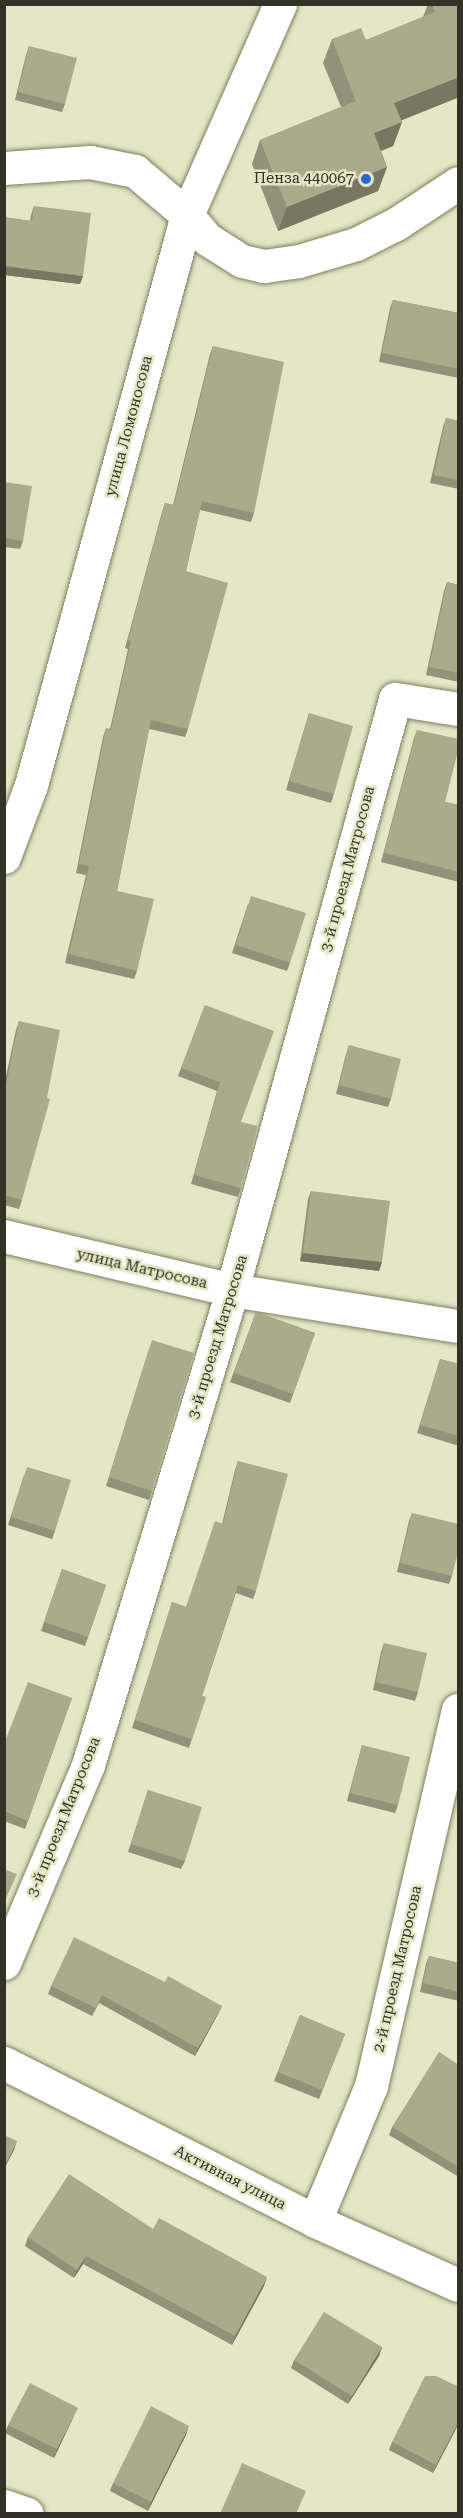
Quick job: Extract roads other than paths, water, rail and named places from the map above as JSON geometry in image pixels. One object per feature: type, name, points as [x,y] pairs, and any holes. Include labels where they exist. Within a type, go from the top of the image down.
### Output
[{"type":"street","name":"улица Ломоносова","points":[[4,857],[31,785],[187,215],[280,4]]},
{"type":"street","points":[[4,168],[90,162],[135,171],[187,215],[207,239],[242,261],[264,266],[299,261],[356,244],[396,224],[459,183]]},
{"type":"street","name":"3-й проезд Матросова","points":[[4,1963],[88,1765],[232,1290],[395,699],[459,709]]},
{"type":"street","name":"улица Матросова","points":[[4,1236],[232,1290],[459,1326]]},
{"type":"street","name":"2-й проезд Матросова","points":[[315,2221],[372,2086],[459,1710]]},
{"type":"street","name":"Активная улица","points":[[4,2063],[315,2221],[459,2285]]},
{"type":"street","points":[[4,2506],[27,2514]]},
{"type":"place","name":"Пенза 440067","points":[[366,179]]}]
